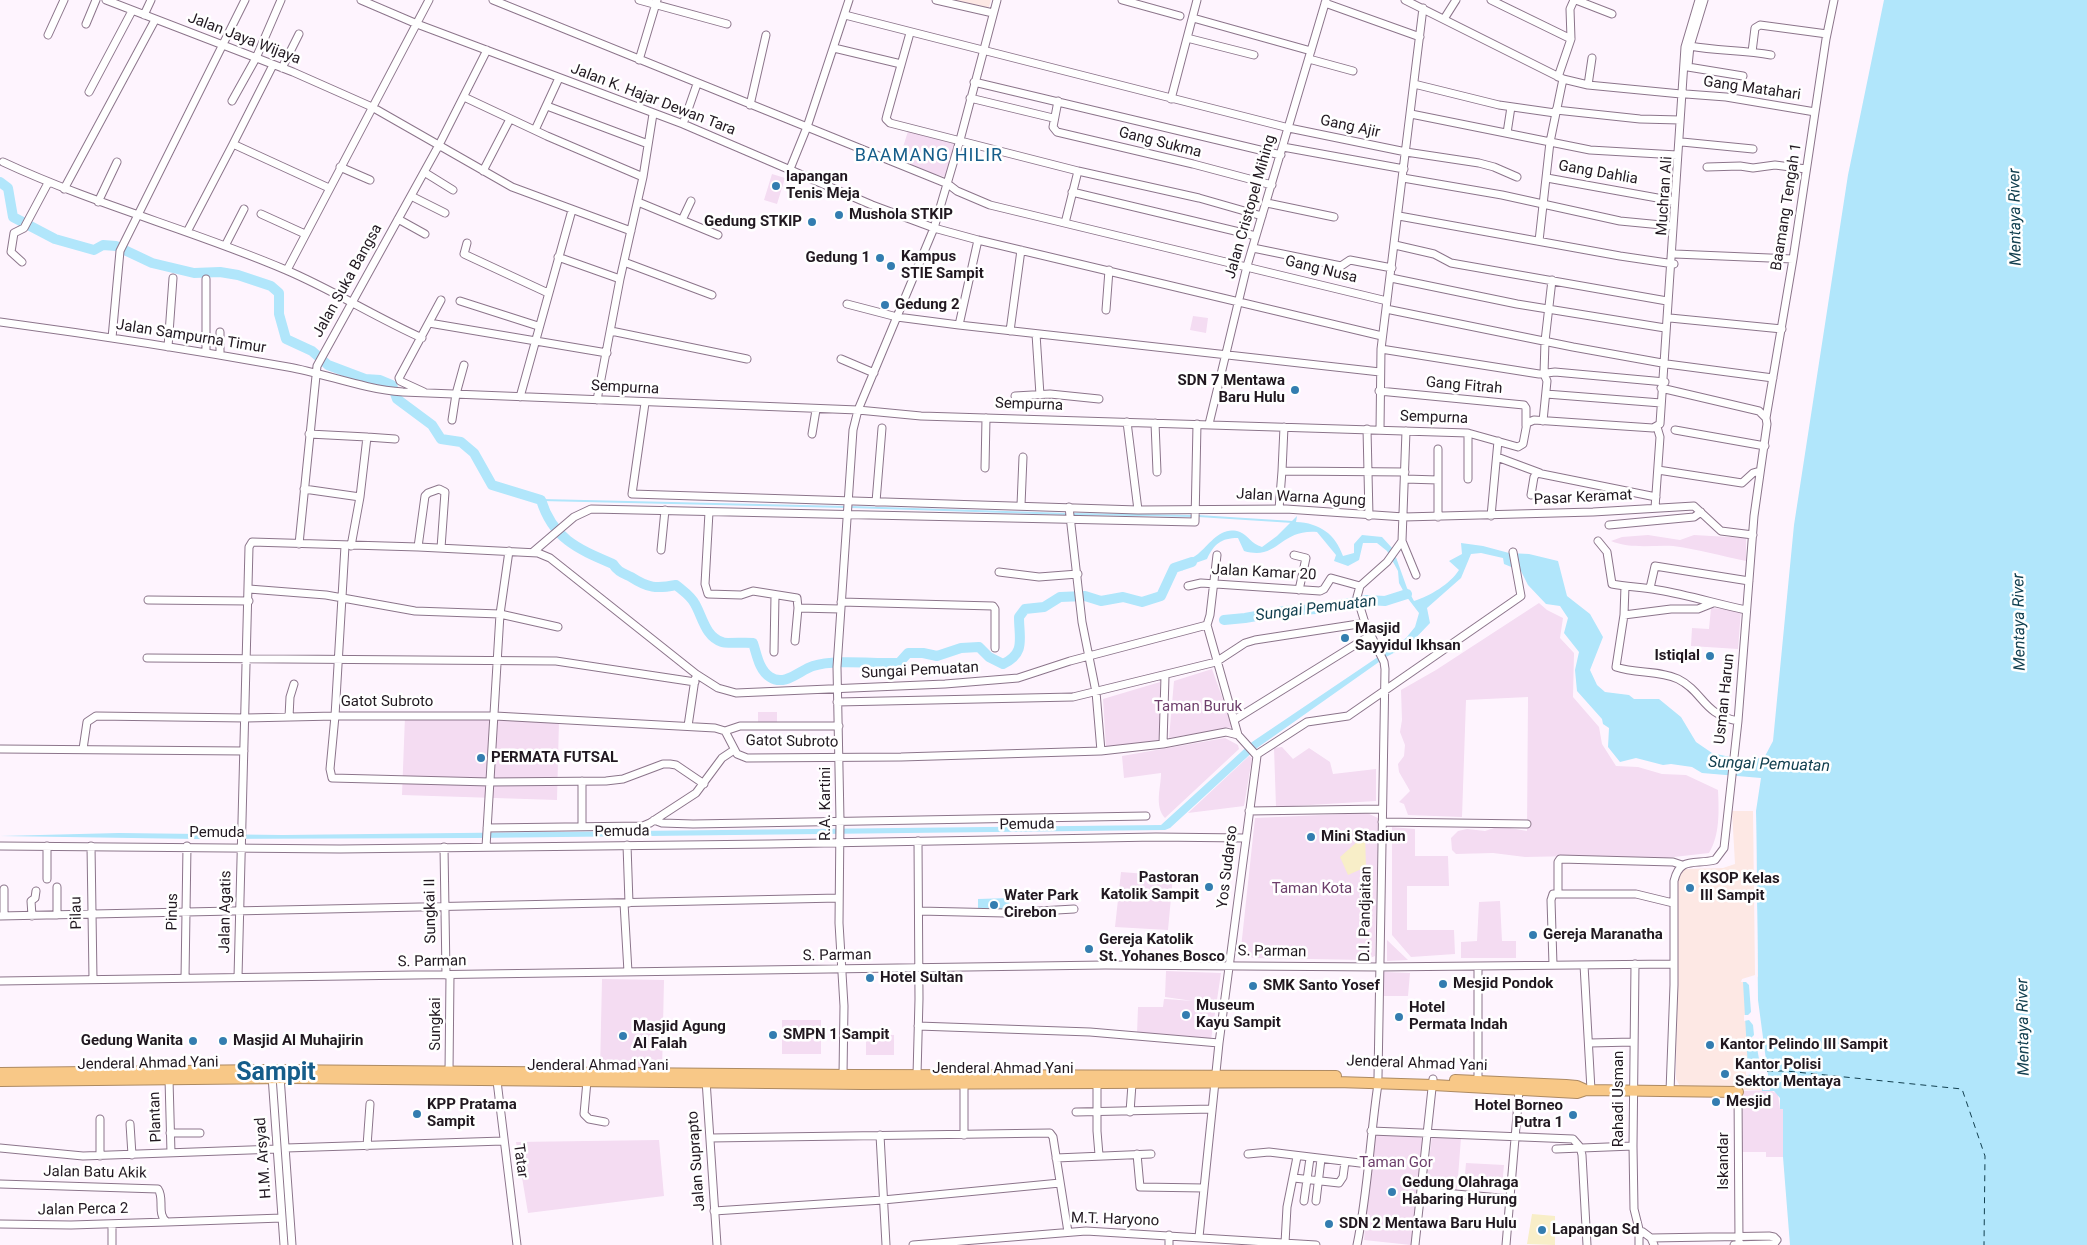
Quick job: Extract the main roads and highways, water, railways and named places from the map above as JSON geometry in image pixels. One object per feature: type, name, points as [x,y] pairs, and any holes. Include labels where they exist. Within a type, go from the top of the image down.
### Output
[{"type":"highway","name":"Jenderal Ahmad Yani","points":[[0,1081],[27,1077],[449,1072],[964,1084],[1132,1084],[1193,1079]]},
{"type":"highway","name":"Jenderal Ahmad Yani","points":[[0,1073],[27,1077]]},
{"type":"highway","name":"Jenderal Ahmad Yani","points":[[158,1076],[169,1079],[276,1074],[497,1081],[587,1081],[843,1075],[1193,1079]]},
{"type":"highway","points":[[1193,1079],[1215,1080]]},
{"type":"highway","name":"Jenderal Ahmad Yani","points":[[1215,1080],[1478,1081],[1566,1085],[1588,1090]]},
{"type":"highway","name":"Jenderal Ahmad Yani","points":[[1215,1080],[1244,1084],[1378,1080]]},
{"type":"highway","name":"Jenderal Ahmad Yani","points":[[1433,1082],[1519,1091],[1577,1093],[1588,1090],[1738,1092]]},
{"type":"water","name":"Mentaya River","points":[[1884,0],[2087,0],[2087,1245],[1790,1245],[1783,1157],[1783,1109],[1780,1109],[1780,1098],[1774,1091],[1762,1091],[1762,1086],[1749,1086],[1743,982],[1758,977],[1756,811],[1761,778],[1702,773],[1692,767],[1671,764],[1663,765],[1636,758],[1620,762],[1608,747],[1609,728],[1603,724],[1602,719],[1577,691],[1575,670],[1579,652],[1564,633],[1568,618],[1560,606],[1546,604],[1528,585],[1521,571],[1504,564],[1503,558],[1481,553],[1471,554],[1461,578],[1427,608],[1430,623],[1409,645],[1386,657],[1257,748],[1170,828],[1165,830],[476,838],[197,839],[0,836],[119,833],[283,835],[1161,825],[1252,742],[1406,638],[1415,627],[1419,613],[1399,583],[1398,571],[1387,551],[1377,543],[1363,543],[1359,560],[1348,566],[1334,561],[1336,555],[1317,532],[1304,532],[1294,535],[1272,549],[1256,553],[1244,551],[1238,538],[1232,538],[1215,546],[1207,559],[1184,567],[1182,571],[1180,563],[1196,555],[1222,533],[1227,531],[1240,532],[1262,547],[1277,536],[1297,516],[1296,522],[1319,527],[1326,531],[1336,542],[1343,556],[1354,553],[1354,544],[1362,535],[1382,537],[1393,549],[1407,588],[1414,601],[1439,589],[1455,575],[1459,570],[1449,561],[1462,554],[1461,543],[1483,546],[1509,553],[1529,554],[1558,561],[1567,596],[1590,614],[1603,637],[1590,670],[1597,685],[1605,692],[1629,695],[1634,699],[1659,699],[1681,717],[1696,742],[1712,753],[1739,759],[1764,758],[1773,741],[1794,525],[1848,175]]},
{"type":"water","name":"Water Park Cirebon","points":[[1009,898],[1010,910],[978,911],[978,899]]},
{"type":"waterway","points":[[0,182],[8,188],[13,217],[55,239],[94,250],[103,245],[116,246],[152,263],[194,273],[220,272],[238,275],[271,286],[279,293],[279,314],[286,339],[312,351],[328,365],[365,379],[380,380],[392,385],[397,399],[432,425],[441,439],[461,442],[474,453],[492,485],[541,500],[552,524],[568,541],[613,564],[623,573],[652,587],[676,585],[693,601],[712,636],[724,643],[753,643],[763,670],[776,680],[787,679],[808,668],[822,664],[844,662],[899,663],[908,653],[923,653],[937,656],[961,648],[979,647],[989,657],[1003,664],[1010,660],[1018,650],[1020,645],[1019,617],[1025,609],[1044,607],[1060,597],[1085,596],[1101,601],[1123,597],[1142,602],[1161,596],[1174,568],[1192,562]]},
{"type":"waterway","points":[[541,500],[846,507]]},
{"type":"waterway","points":[[851,507],[1068,514]]},
{"type":"waterway","points":[[1073,514],[1193,516]]},
{"type":"waterway","points":[[1198,516],[1293,522]]},
{"type":"waterway","name":"Sungai Pemuatan","points":[[1224,620],[1285,611],[1316,609],[1367,600],[1385,601],[1407,594]]},
{"type":"place","name":"lapangan Tenis Meja","points":[[776,186]]},
{"type":"place","name":"Mushola STKIP","points":[[839,215]]},
{"type":"place","name":"Gedung STKIP","points":[[812,222]]},
{"type":"place","name":"Gedung 1","points":[[880,258]]},
{"type":"place","name":"Kampus STIE Sampit","points":[[891,266]]},
{"type":"place","name":"Gedung 2","points":[[885,305]]},
{"type":"place","name":"SDN 7 Mentawa Baru Hulu","points":[[1295,390]]},
{"type":"place","name":"Masjid Sayyidul Ikhsan","points":[[1345,638]]},
{"type":"place","name":"Istiqlal","points":[[1710,656]]},
{"type":"place","name":"PERMATA FUTSAL","points":[[481,758]]},
{"type":"place","name":"Mini Stadiun","points":[[1311,837]]},
{"type":"place","name":"Pastoran Katolik Sampit","points":[[1209,887]]},
{"type":"place","name":"KSOP Kelas III Sampit","points":[[1690,888]]},
{"type":"place","name":"Water Park Cirebon","points":[[994,905]]},
{"type":"place","name":"Gereja Maranatha","points":[[1533,935]]},
{"type":"place","name":"Gereja Katolik St. Yohanes Bosco","points":[[1089,949]]},
{"type":"place","name":"Hotel Sultan","points":[[870,978]]},
{"type":"place","name":"Mesjid Pondok","points":[[1443,984]]},
{"type":"place","name":"SMK Santo Yosef","points":[[1253,986]]},
{"type":"place","name":"Museum Kayu Sampit","points":[[1186,1015]]},
{"type":"place","name":"Hotel Permata Indah","points":[[1399,1017]]},
{"type":"place","name":"SMPN 1 Sampit","points":[[773,1035]]},
{"type":"place","name":"Masjid Agung Al Falah","points":[[623,1036]]},
{"type":"place","name":"Gedung Wanita","points":[[193,1041]]},
{"type":"place","name":"Masjid Al Muhajirin","points":[[223,1041]]},
{"type":"place","name":"Kantor Pelindo III Sampit","points":[[1710,1045]]},
{"type":"place","name":"Kantor Polisi Sektor Mentaya","points":[[1725,1074]]},
{"type":"place","name":"Mesjid","points":[[1716,1102]]},
{"type":"place","name":"KPP Pratama Sampit","points":[[417,1114]]},
{"type":"place","name":"Hotel Borneo Putra 1","points":[[1573,1115]]},
{"type":"place","name":"Gedung Olahraga Habaring Hurung","points":[[1392,1192]]},
{"type":"place","name":"SDN 2 Mentawa Baru Hulu","points":[[1329,1224]]},
{"type":"place","name":"Lapangan Sd","points":[[1542,1230]]},
{"type":"district","name":"BAAMANG HILIR","points":[[929,156]]},
{"type":"district","name":"Sampit","points":[[276,1074]]},
{"type":"park label","name":"Taman Buruk","points":[[1198,707]]},
{"type":"park label","name":"Taman Kota","points":[[1312,889]]},
{"type":"park label","name":"Taman Gor","points":[[1396,1163]]}]
